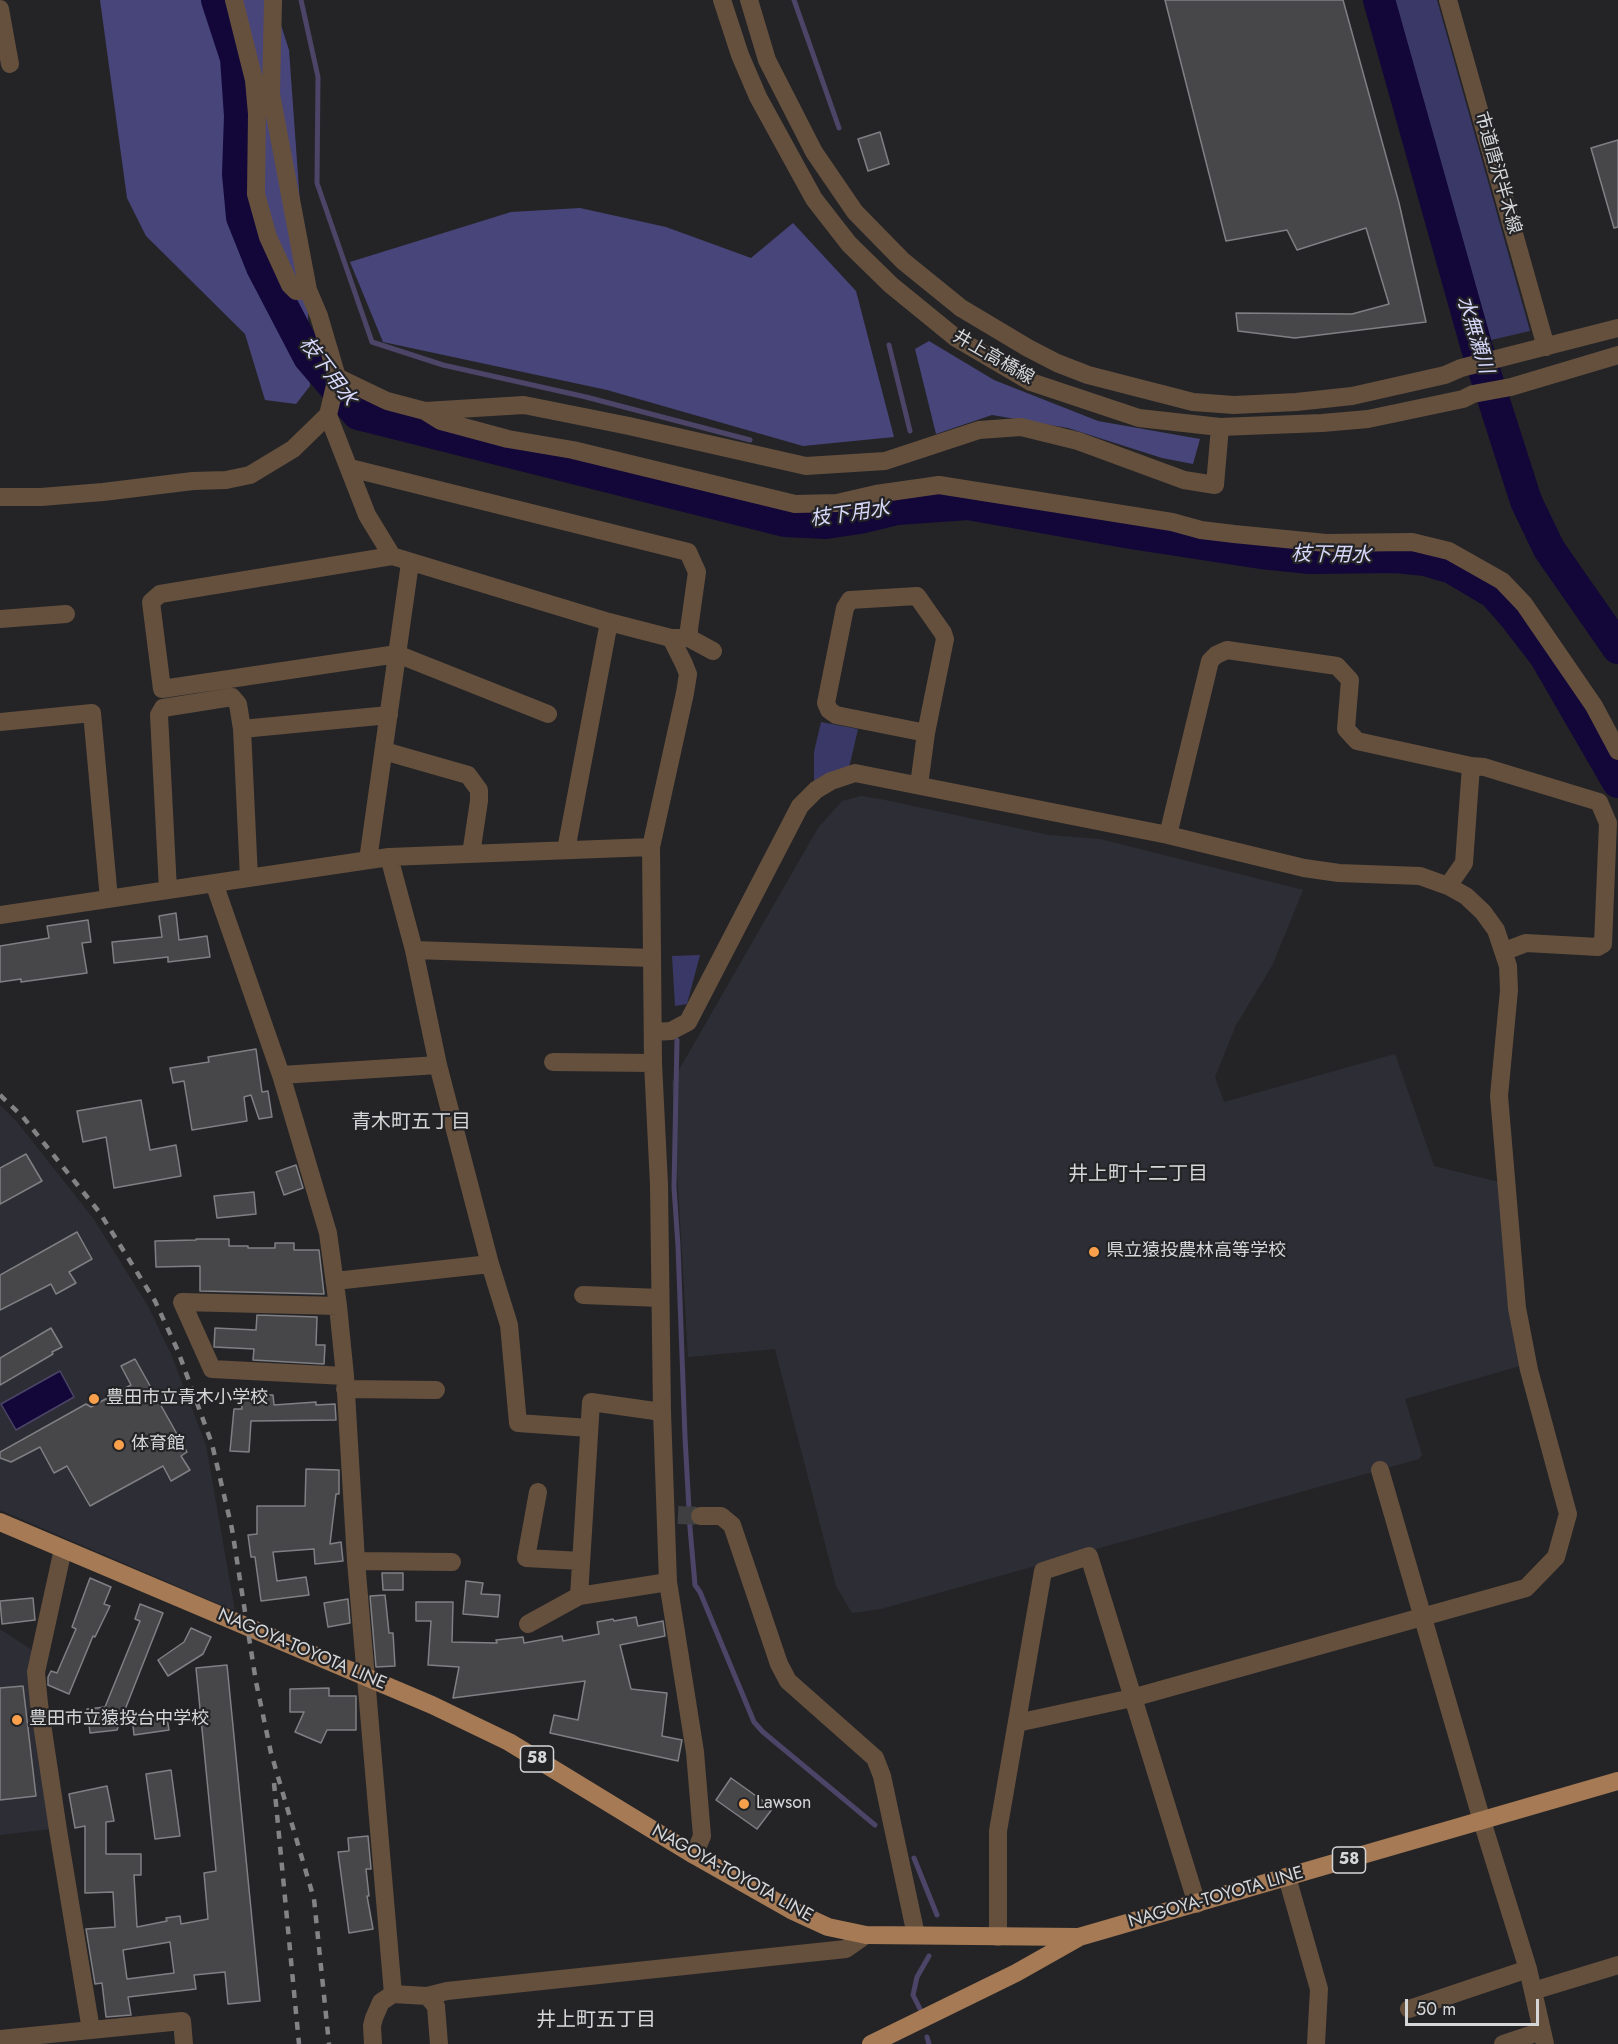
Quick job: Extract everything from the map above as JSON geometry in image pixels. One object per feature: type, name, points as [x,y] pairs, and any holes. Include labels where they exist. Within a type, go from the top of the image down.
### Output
[{"type":"main road","name":"NAGOYA-TOYOTA LINE","points":[[0,1522],[432,1705],[509,1742],[694,1855],[791,1911],[828,1926],[866,1935],[1079,1937],[1618,1781]]},
{"type":"main road","points":[[871,2044],[1016,1973],[1079,1937]]},
{"type":"street","points":[[234,0],[254,80],[257,114],[256,194],[263,222],[290,285],[297,291],[308,290]]},
{"type":"street","points":[[0,497],[41,497],[103,492],[193,481],[226,480],[250,475],[274,463],[293,449],[328,414],[337,377],[319,316],[308,290],[271,94],[273,0]]},
{"type":"street","name":"井上高橋線","points":[[722,0],[740,55],[758,97],[814,199],[849,244],[891,285],[956,338],[1031,382],[1139,418],[1221,427],[1368,419],[1511,387],[1618,355]]},
{"type":"street","name":"井上高橋線","points":[[749,0],[772,70],[814,152],[855,212],[903,261],[934,288],[961,308],[1057,363],[1088,375],[1193,402],[1234,405],[1352,396],[1445,375],[1461,368],[1546,347]]},
{"type":"street","name":"市道唐沢半木線","points":[[1448,0],[1546,347]]},
{"type":"street","points":[[0,9],[10,64]]},
{"type":"street","points":[[1546,347],[1618,328]]},
{"type":"street","points":[[337,377],[387,401],[425,411],[441,421],[508,440],[573,450],[795,504],[837,503],[876,494],[939,485],[1172,522],[1201,530],[1326,543],[1412,542],[1449,551],[1503,581],[1524,604],[1594,706],[1618,751]]},
{"type":"street","points":[[425,411],[524,405],[806,466],[885,461],[979,430],[1021,427],[1078,441],[1184,480],[1215,485],[1221,427]]},
{"type":"street","points":[[328,414],[367,515],[392,556]]},
{"type":"street","points":[[350,468],[688,552],[697,572],[689,629],[680,638]]},
{"type":"street","points":[[549,714],[397,654],[162,689],[151,602],[160,594],[392,556],[609,622],[680,638],[713,651]]},
{"type":"street","points":[[368,860],[410,563]]},
{"type":"street","points":[[919,785],[926,733],[945,639],[944,633],[917,596],[850,600],[845,608],[826,703],[829,710],[836,715],[926,733]]},
{"type":"street","points":[[0,620],[66,614]]},
{"type":"street","points":[[566,850],[609,622]]},
{"type":"street","points":[[680,638],[688,674],[651,848],[653,1063],[659,1185],[662,1412],[672,1515],[668,1582],[695,1752],[702,1836],[694,1855]]},
{"type":"street","points":[[1168,835],[1210,661],[1216,654],[1227,650],[1337,666],[1350,680],[1346,729],[1357,741],[1484,767],[1599,802],[1608,824],[1603,944],[1598,947],[1526,943],[1504,951]]},
{"type":"street","points":[[168,890],[159,715],[163,708],[232,697],[238,704],[242,729],[249,878]]},
{"type":"street","points":[[0,722],[93,713],[109,899]]},
{"type":"street","points":[[242,729],[389,715]]},
{"type":"street","points":[[384,751],[468,775],[479,790],[471,854]]},
{"type":"street","points":[[1448,886],[1464,863],[1471,766]]},
{"type":"street","points":[[654,1032],[671,1031],[688,1022],[800,806],[816,790],[831,781],[855,773],[1168,835],[1304,868],[1339,873],[1420,876],[1448,886],[1466,896],[1483,912],[1496,930],[1508,966],[1509,990],[1499,1096],[1517,1308],[1529,1371],[1568,1514],[1556,1557],[1526,1588],[1132,1698],[1017,1723]]},
{"type":"street","points":[[0,915],[389,857],[651,848]]},
{"type":"street","points":[[389,857],[414,950],[438,1065],[490,1263],[509,1325],[518,1423],[589,1428]]},
{"type":"street","points":[[214,883],[281,1075],[328,1233],[339,1306],[356,1561],[393,1994]]},
{"type":"street","points":[[414,950],[652,958]]},
{"type":"street","points":[[553,1062],[653,1063]]},
{"type":"street","points":[[281,1075],[438,1065]]},
{"type":"street","points":[[335,1281],[490,1263]]},
{"type":"street","points":[[583,1295],[660,1298]]},
{"type":"street","points":[[339,1306],[182,1302],[212,1369],[436,1390]]},
{"type":"street","points":[[579,1596],[591,1402],[662,1412]]},
{"type":"street","points":[[1380,1470],[1482,1821],[1528,1969],[1543,2038],[1503,2044]]},
{"type":"street","points":[[538,1492],[526,1558],[581,1560]]},
{"type":"street","points":[[700,1516],[721,1516],[732,1525],[779,1664],[788,1681],[875,1758],[882,1776],[916,1935]]},
{"type":"street","points":[[63,1549],[36,1672],[56,1818],[91,2030]]},
{"type":"street","points":[[998,1936],[998,1831],[1043,1571],[1089,1556],[1197,1904]]},
{"type":"street","points":[[356,1561],[452,1562]]},
{"type":"street","points":[[528,1624],[579,1596],[668,1582]]},
{"type":"street","points":[[1287,1877],[1319,1989],[1316,2044]]},
{"type":"street","points":[[373,2044],[374,2018],[381,2002],[393,1994],[427,1996],[447,1991],[846,1949],[866,1935]]},
{"type":"street","points":[[1533,1991],[1618,1965]]},
{"type":"street","points":[[1409,2009],[1528,1969]]},
{"type":"street","points":[[427,1996],[436,2006],[439,2044]]},
{"type":"street","points":[[0,2039],[182,2021],[184,2044]]},
{"type":"shaded area","points":[[100,0],[273,0],[289,50],[308,314],[310,386],[296,404],[265,400],[245,334],[146,236],[127,198]]},
{"type":"shaded area","points":[[1395,0],[1437,0],[1530,331],[1491,340]]},
{"type":"shaded area","points":[[580,208],[666,227],[751,258],[793,223],[856,291],[894,437],[803,446],[607,390],[383,342],[350,262],[511,212]]},
{"type":"shaded area","points":[[929,341],[994,380],[1098,421],[1200,439],[1193,464],[1162,458],[1068,428],[992,415],[936,434],[915,349]]},
{"type":"shaded area","points":[[821,722],[858,729],[849,768],[814,781],[814,752]]},
{"type":"shaded area","name":"県立猿投農林高等学校","points":[[861,796],[1049,835],[1100,839],[1303,890],[1272,966],[1236,1025],[1215,1077],[1224,1102],[1395,1054],[1434,1166],[1503,1183],[1520,1366],[1405,1399],[1422,1455],[1419,1459],[881,1609],[852,1613],[836,1586],[775,1349],[688,1357],[672,1082],[818,828],[842,801]]},
{"type":"shaded area","points":[[700,955],[687,1004],[675,1006],[672,956]]},
{"type":"shaded area","name":"豊田市立青木小学校","points":[[0,1105],[17,1122],[93,1218],[148,1306],[171,1354],[206,1445],[235,1611],[0,1510]]},
{"type":"shaded area","points":[[60,1371],[74,1397],[16,1430],[1,1404]]},
{"type":"shaded area","name":"豊田市立猿投台中学校","points":[[0,1629],[35,1652],[52,1829],[0,1835]]},
{"type":"building","points":[[1165,0],[1343,0],[1399,203],[1426,322],[1295,338],[1238,331],[1236,313],[1352,314],[1389,304],[1366,228],[1297,250],[1287,230],[1226,241]]},
{"type":"building","points":[[880,132],[889,164],[868,171],[858,139]]},
{"type":"building","points":[[1618,140],[1618,227],[1614,228],[1591,148]]},
{"type":"building","points":[[176,913],[179,940],[207,936],[210,957],[168,962],[168,957],[114,963],[112,942],[162,937],[159,916]]},
{"type":"building","points":[[88,920],[91,942],[82,943],[87,973],[21,982],[21,979],[0,982],[0,946],[49,938],[47,926]]},
{"type":"building","points":[[256,1049],[262,1092],[268,1091],[272,1117],[259,1119],[251,1095],[244,1097],[247,1121],[192,1130],[184,1081],[173,1083],[170,1068],[209,1062],[208,1057]]},
{"type":"building","points":[[141,1100],[150,1150],[176,1145],[181,1176],[114,1188],[106,1137],[83,1142],[77,1111]]},
{"type":"building","points":[[26,1154],[42,1181],[0,1204],[0,1168]]},
{"type":"building","points":[[296,1165],[303,1188],[284,1195],[276,1172]]},
{"type":"building","points":[[254,1192],[256,1214],[217,1218],[214,1196]]},
{"type":"building","points":[[77,1232],[92,1259],[69,1272],[76,1283],[56,1294],[51,1284],[0,1310],[0,1275]]},
{"type":"building","points":[[229,1239],[229,1246],[248,1246],[248,1248],[275,1248],[275,1243],[294,1243],[294,1250],[319,1250],[324,1294],[200,1291],[200,1266],[156,1267],[155,1241]]},
{"type":"building","points":[[257,1315],[317,1317],[316,1345],[325,1345],[324,1364],[253,1360],[254,1349],[214,1347],[215,1328],[256,1330]]},
{"type":"building","points":[[51,1328],[62,1347],[0,1385],[0,1358]]},
{"type":"building","name":"体育館","points":[[135,1359],[187,1452],[181,1456],[190,1470],[171,1481],[163,1466],[90,1506],[67,1466],[54,1473],[40,1447],[11,1462],[0,1458],[0,1452],[86,1404],[91,1407],[131,1385],[121,1366]]},
{"type":"building","points":[[241,1395],[273,1395],[274,1405],[316,1402],[316,1405],[335,1404],[336,1420],[251,1421],[249,1452],[230,1451],[234,1409],[242,1409]]},
{"type":"building","points":[[306,1469],[339,1470],[339,1494],[336,1494],[330,1544],[341,1542],[343,1561],[315,1564],[314,1549],[273,1552],[277,1581],[306,1577],[309,1595],[261,1601],[255,1557],[251,1557],[248,1535],[257,1534],[257,1506],[305,1506]]},
{"type":"building","points":[[382,1573],[403,1573],[403,1590],[383,1590]]},
{"type":"building","points":[[90,1578],[111,1587],[104,1604],[110,1606],[95,1637],[93,1636],[69,1694],[48,1685],[48,1677],[51,1671],[57,1673],[76,1629],[72,1627]]},
{"type":"building","points":[[466,1581],[483,1583],[481,1594],[500,1595],[498,1617],[463,1614]]},
{"type":"building","points":[[385,1595],[389,1633],[393,1633],[395,1666],[376,1667],[370,1596]]},
{"type":"building","points":[[33,1598],[35,1620],[2,1624],[0,1601]]},
{"type":"building","points":[[348,1599],[350,1623],[328,1627],[324,1603]]},
{"type":"building","points":[[416,1602],[453,1602],[452,1642],[497,1643],[496,1640],[523,1637],[524,1643],[562,1636],[563,1641],[599,1634],[597,1622],[636,1617],[638,1626],[663,1621],[665,1636],[620,1645],[631,1689],[667,1693],[662,1736],[682,1740],[678,1761],[550,1733],[554,1715],[578,1720],[585,1681],[453,1698],[459,1667],[428,1665],[431,1621],[416,1621]]},
{"type":"building","points":[[140,1604],[163,1613],[117,1730],[90,1733],[87,1709],[105,1707],[140,1621],[135,1619]]},
{"type":"building","points":[[191,1628],[211,1637],[203,1654],[168,1676],[158,1660],[184,1642]]},
{"type":"building","points":[[227,1665],[260,2001],[228,2004],[225,1972],[194,1975],[196,1989],[128,1997],[131,2015],[106,2017],[102,1983],[95,1984],[86,1929],[115,1927],[113,1892],[85,1893],[85,1826],[75,1828],[69,1794],[107,1786],[114,1821],[106,1822],[106,1854],[141,1854],[141,1875],[134,1875],[137,1927],[180,1916],[181,1924],[208,1919],[204,1873],[216,1871],[196,1668]],"holes":[[[170,1942],[174,1973],[127,1979],[123,1950]]]},
{"type":"building","points":[[23,1686],[36,1796],[0,1800],[0,1688]]},
{"type":"building","points":[[329,1688],[329,1696],[356,1696],[356,1730],[327,1730],[321,1743],[295,1732],[304,1712],[290,1712],[290,1689]]},
{"type":"building","points":[[166,1711],[169,1730],[134,1735],[132,1716]]},
{"type":"building","points":[[171,1770],[180,1836],[155,1839],[146,1774]]},
{"type":"building","name":"Lawson","points":[[731,1778],[773,1808],[757,1829],[716,1800]]},
{"type":"building","points":[[368,1836],[371,1869],[366,1869],[369,1896],[367,1896],[373,1929],[349,1933],[338,1852],[349,1851],[348,1838]]},
{"type":"waterway","name":"枝下用水","points":[[217,0],[236,58],[240,116],[238,174],[242,217],[262,267],[309,357],[358,414],[785,521],[826,523],[897,509],[968,504],[1261,553],[1310,558],[1396,557],[1425,560],[1452,568],[1494,593],[1515,617],[1545,656],[1618,782]]},
{"type":"waterway","points":[[301,0],[318,77],[317,183],[372,342],[443,365],[586,397],[750,440]]},
{"type":"waterway","points":[[794,0],[839,128]]},
{"type":"waterway","name":"水無瀬川","points":[[1379,0],[1476,345],[1526,501],[1549,549],[1618,648]]},
{"type":"waterway","points":[[889,345],[910,431]]},
{"type":"waterway","points":[[677,1040],[674,1187],[685,1437],[695,1585],[700,1592],[754,1722],[875,1825]]},
{"type":"waterway","points":[[914,1858],[937,1915]]},
{"type":"waterway","points":[[920,2009],[913,1995],[917,1977],[929,1956]]},
{"type":"waterway","points":[[927,2037],[929,2044]]},
{"type":"tunnel","points":[[678,1515],[700,1516]]},
{"type":"railway","points":[[0,1095],[23,1117],[100,1213],[155,1301],[178,1351],[212,1444],[232,1529],[256,1682],[271,1753],[314,1899],[329,2044]]},
{"type":"railway","points":[[274,1783],[299,2044]]},
{"type":"place","name":"県立猿投農林高等学校","points":[[1094,1252]]},
{"type":"place","name":"豊田市立青木小学校","points":[[94,1399]]},
{"type":"place","name":"体育館","points":[[119,1445]]},
{"type":"place","name":"豊田市立猿投台中学校","points":[[17,1720]]},
{"type":"place","name":"Lawson","points":[[744,1804]]},
{"type":"district","name":"青木町五丁目","points":[[411,1123]]},
{"type":"district","name":"井上町十二丁目","points":[[1138,1175]]},
{"type":"district","name":"井上町五丁目","points":[[596,2021]]}]
